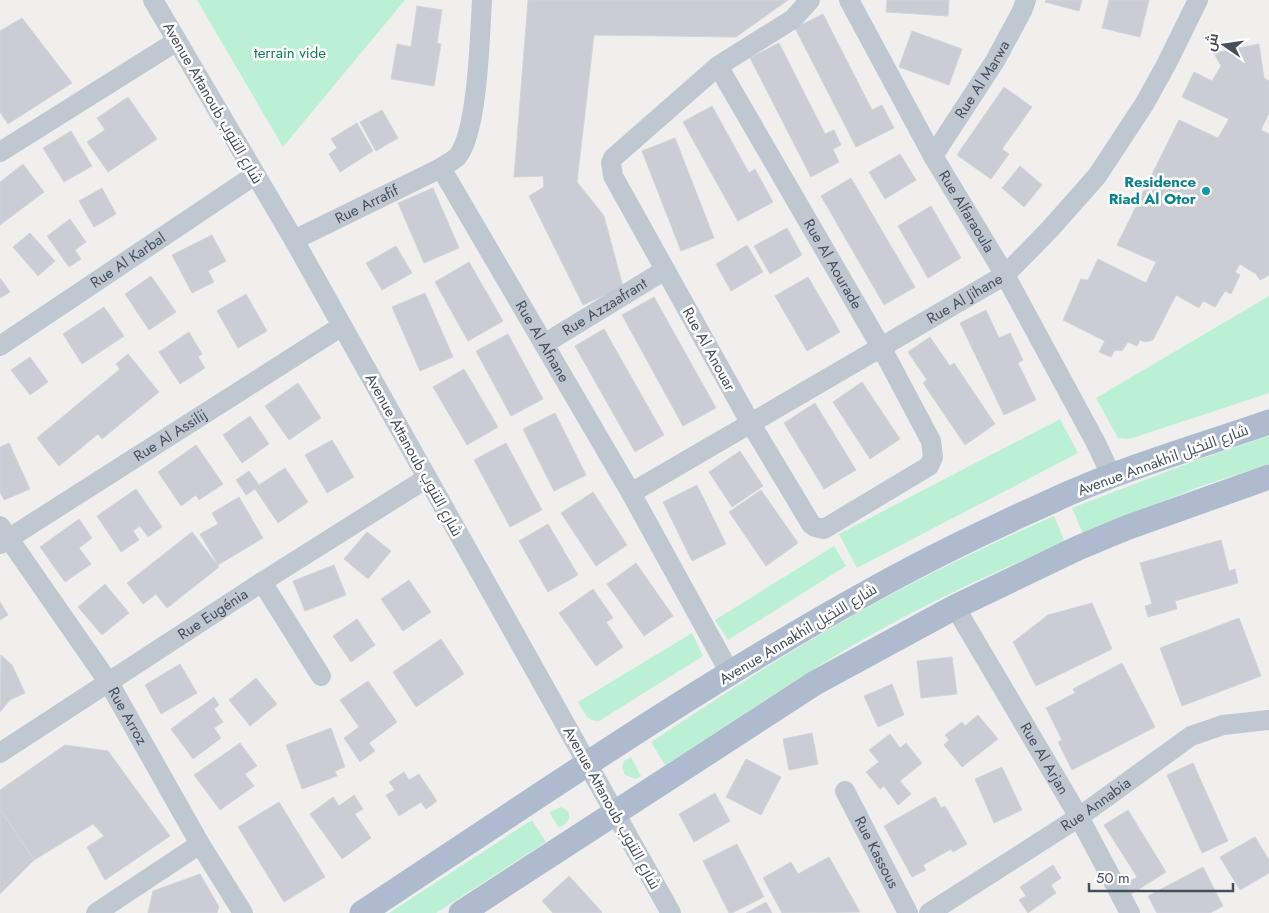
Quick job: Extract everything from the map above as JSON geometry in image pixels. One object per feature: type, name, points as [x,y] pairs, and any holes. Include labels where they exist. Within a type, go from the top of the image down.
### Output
[{"type":"main road","name":"Avenue Annakhil شارع النخيل","points":[[362,913],[588,764],[783,640],[899,575],[1056,499],[1112,477],[1269,422]]},
{"type":"main road","points":[[461,913],[815,684],[955,606],[1078,548],[1126,528],[1269,477]]},
{"type":"street","name":"Avenue Attanoub شارع التنوب","points":[[153,0],[294,240],[671,913]]},
{"type":"street","points":[[441,168],[458,156],[463,147],[473,112],[482,0]]},
{"type":"street","points":[[718,66],[793,18],[810,0]]},
{"type":"street","name":"Rue Alfaraoula","points":[[850,0],[933,156],[1005,275],[1096,443],[1112,477]]},
{"type":"street","name":"Rue Al Marwa","points":[[933,156],[995,61],[1019,18],[1026,0]]},
{"type":"street","name":"Rue Al Jihane","points":[[631,493],[1005,275],[1056,223],[1097,176],[1145,103],[1198,0]]},
{"type":"street","points":[[0,152],[177,41]]},
{"type":"street","name":"Rue Al Anouar","points":[[718,66],[613,158],[611,163],[613,176],[751,424],[812,524],[815,527],[824,529]]},
{"type":"street","name":"Rue Al Aourade","points":[[718,66],[881,348],[931,441],[933,457],[929,466],[824,529]]},
{"type":"street","name":"Rue Arrafif","points":[[294,240],[441,168]]},
{"type":"street","name":"Rue Al Afnane","points":[[441,168],[631,493],[730,674]]},
{"type":"street","name":"Rue Al Karbal","points":[[0,346],[256,175]]},
{"type":"street","name":"Rue Azzaafrant","points":[[544,344],[665,270]]},
{"type":"street","name":"Rue Al Assilij","points":[[3,536],[342,326]]},
{"type":"street","name":"Rue Eugénia","points":[[0,753],[262,582],[427,478]]},
{"type":"street","name":"Rue Arroz","points":[[3,536],[109,683],[200,844],[242,913]]},
{"type":"street","points":[[262,582],[321,676]]},
{"type":"street","name":"Rue Al Arjan","points":[[955,606],[1079,817],[1130,913]]},
{"type":"street","name":"Rue Annabia","points":[[929,913],[1079,817],[1191,736],[1223,725],[1269,720]]},
{"type":"street","name":"Rue Kassous","points":[[845,791],[908,913]]},
{"type":"street","points":[[96,913],[200,844]]},
{"type":"green space","name":"terrain vide","points":[[197,0],[405,0],[283,147]]},
{"type":"green space","points":[[1269,296],[1269,393],[1130,439],[1118,438],[1096,398]]},
{"type":"green space","points":[[1060,419],[1078,453],[857,568],[839,534]]},
{"type":"green space","points":[[1269,436],[1269,464],[1196,488],[1083,534],[1072,508],[1197,460]]},
{"type":"green space","points":[[1054,516],[1065,542],[960,589],[882,629],[809,672],[665,765],[651,742],[763,669],[862,610],[989,545]]},
{"type":"green space","points":[[834,546],[846,566],[728,640],[715,620]]},
{"type":"green space","points":[[692,633],[703,656],[599,721],[592,720],[586,716],[578,702]]},
{"type":"green space","points":[[631,757],[641,776],[636,779],[625,775],[622,767],[624,761]]},
{"type":"green space","points":[[561,807],[568,811],[569,817],[568,821],[559,828],[549,812]]},
{"type":"green space","points":[[532,820],[546,842],[436,913],[389,913]]},
{"type":"building","points":[[528,0],[788,0],[736,37],[594,35],[577,182],[604,216],[623,287],[583,305],[529,196],[544,187],[543,176],[514,177]]},
{"type":"building","points":[[887,0],[949,0],[948,16],[886,12]]},
{"type":"building","points":[[1046,0],[1082,0],[1079,11],[1045,2]]},
{"type":"building","points":[[1109,0],[1149,0],[1140,37],[1102,28]]},
{"type":"building","points":[[417,6],[442,10],[437,43],[441,44],[434,86],[391,79],[397,44],[411,47]]},
{"type":"building","points":[[823,14],[872,110],[882,105],[894,128],[856,147],[795,28]]},
{"type":"building","points":[[22,18],[72,83],[8,124],[0,112],[0,31]]},
{"type":"building","points":[[912,31],[962,49],[949,85],[899,67]]},
{"type":"building","points":[[779,43],[825,134],[834,130],[841,145],[833,149],[839,162],[811,177],[750,58]]},
{"type":"building","name":"Residence Riad Al Otor","points":[[1259,44],[1264,78],[1269,81],[1269,113],[1261,130],[1269,134],[1269,275],[1260,280],[1256,274],[1240,264],[1235,272],[1240,275],[1231,294],[1225,291],[1215,307],[1203,301],[1199,308],[1176,295],[1153,340],[1145,342],[1140,340],[1137,346],[1128,342],[1122,351],[1115,350],[1111,357],[1099,352],[1105,341],[1063,320],[1081,279],[1088,280],[1098,259],[1146,283],[1156,262],[1117,245],[1179,120],[1218,138],[1229,119],[1182,97],[1194,72],[1212,81],[1221,66],[1214,53]]},
{"type":"building","points":[[1004,87],[1032,107],[1002,149],[1009,154],[991,179],[957,155]]},
{"type":"building","points":[[128,97],[157,139],[108,172],[87,142],[105,130],[97,118]]},
{"type":"building","points":[[712,106],[749,173],[755,169],[773,202],[738,221],[683,122]]},
{"type":"building","points":[[382,110],[398,138],[376,151],[360,122]]},
{"type":"building","points":[[357,123],[373,151],[340,172],[329,154],[337,148],[331,139]]},
{"type":"building","points":[[71,131],[92,166],[64,182],[43,148]]},
{"type":"building","points":[[675,138],[714,238],[681,251],[642,151]]},
{"type":"building","points":[[900,154],[916,180],[885,199],[869,172]]},
{"type":"building","points":[[23,164],[44,192],[0,225],[0,182]]},
{"type":"building","points":[[1020,166],[1042,185],[1024,207],[1002,188]]},
{"type":"building","points":[[851,178],[915,287],[884,305],[821,196]]},
{"type":"building","points":[[102,188],[116,214],[94,227],[79,201]]},
{"type":"building","points":[[433,188],[459,248],[424,263],[398,203]]},
{"type":"building","points":[[931,206],[961,258],[928,278],[898,226]]},
{"type":"building","points":[[70,219],[86,242],[75,250],[81,259],[69,267],[47,236]]},
{"type":"building","points":[[787,228],[802,255],[770,274],[754,246]]},
{"type":"building","points":[[30,233],[55,261],[38,276],[13,247]]},
{"type":"building","points":[[212,235],[226,261],[208,271],[214,282],[192,293],[172,255]]},
{"type":"building","points":[[747,245],[763,272],[731,291],[716,264]]},
{"type":"building","points":[[396,246],[412,273],[382,290],[366,263]]},
{"type":"building","points":[[469,262],[503,321],[468,341],[435,282]]},
{"type":"building","points":[[151,276],[176,312],[149,330],[125,294]]},
{"type":"building","points":[[808,277],[840,332],[807,351],[775,296]]},
{"type":"building","points":[[0,278],[10,292],[0,298]]},
{"type":"building","points":[[425,293],[453,357],[420,371],[392,307]]},
{"type":"building","points":[[246,294],[267,331],[238,348],[217,311]]},
{"type":"building","points":[[654,297],[716,408],[683,426],[622,315]]},
{"type":"building","points":[[104,307],[124,336],[82,364],[63,334]]},
{"type":"building","points":[[986,310],[999,338],[1010,333],[1023,360],[1018,363],[1036,400],[1004,415],[960,323]]},
{"type":"building","points":[[604,329],[664,435],[635,452],[575,346]]},
{"type":"building","points":[[189,332],[202,354],[198,357],[205,368],[180,384],[159,352]]},
{"type":"building","points":[[508,334],[543,399],[511,416],[476,351]]},
{"type":"building","points":[[930,337],[950,366],[954,363],[995,424],[965,445],[923,383],[927,380],[908,352]]},
{"type":"building","points":[[128,354],[159,392],[102,439],[98,434],[59,466],[37,438],[120,369],[116,364]]},
{"type":"building","points":[[30,357],[48,382],[30,395],[11,370]]},
{"type":"building","points":[[464,369],[498,427],[467,445],[433,387]]},
{"type":"building","points":[[862,382],[900,439],[870,459],[833,402]]},
{"type":"building","points":[[298,383],[321,418],[289,440],[265,406]]},
{"type":"building","points":[[815,403],[856,470],[824,489],[784,423]]},
{"type":"building","points":[[555,413],[586,475],[554,491],[523,429]]},
{"type":"building","points":[[250,416],[269,444],[242,463],[223,435]]},
{"type":"building","points":[[332,440],[354,477],[327,493],[305,455]]},
{"type":"building","points":[[9,443],[30,489],[4,500],[0,492],[0,447]]},
{"type":"building","points":[[506,443],[542,510],[510,527],[474,460]]},
{"type":"building","points":[[196,445],[223,484],[199,500],[196,495],[181,506],[158,472]]},
{"type":"building","points":[[740,451],[763,486],[732,507],[709,472]]},
{"type":"building","points":[[285,468],[308,502],[278,523],[255,489],[246,495],[236,480],[249,471],[259,485]]},
{"type":"building","points":[[697,485],[726,544],[692,561],[663,502]]},
{"type":"building","points":[[136,489],[162,527],[148,537],[140,526],[133,531],[139,540],[121,552],[97,516]]},
{"type":"building","points":[[761,490],[798,543],[766,566],[729,512]]},
{"type":"building","points":[[593,492],[627,545],[596,566],[561,513]]},
{"type":"building","points":[[239,497],[263,538],[218,565],[200,534],[218,524],[212,513]]},
{"type":"building","points":[[79,519],[92,538],[79,548],[91,564],[65,582],[40,547]]},
{"type":"building","points":[[548,524],[578,575],[548,592],[519,541]]},
{"type":"building","points":[[192,532],[219,567],[167,608],[156,594],[143,604],[127,583]]},
{"type":"building","points":[[367,532],[391,551],[368,579],[344,559]]},
{"type":"building","points":[[1221,540],[1229,571],[1235,569],[1238,583],[1175,601],[1177,609],[1148,617],[1145,606],[1152,604],[1140,563]]},
{"type":"building","points":[[636,563],[673,616],[644,636],[607,584]]},
{"type":"building","points":[[334,565],[346,595],[305,611],[293,581]]},
{"type":"building","points":[[409,580],[431,612],[403,631],[381,599]]},
{"type":"building","points":[[105,584],[129,613],[102,635],[78,607]]},
{"type":"building","points":[[593,589],[613,618],[606,622],[623,647],[596,666],[559,613]]},
{"type":"building","points":[[0,602],[8,615],[0,620]]},
{"type":"building","points":[[1092,603],[1112,649],[1036,686],[1013,642],[1048,615]]},
{"type":"building","points":[[1239,618],[1261,676],[1182,706],[1160,648]]},
{"type":"building","points":[[357,619],[375,645],[351,662],[333,636]]},
{"type":"building","points":[[441,639],[464,674],[416,707],[393,672]]},
{"type":"building","points":[[1,655],[12,665],[25,693],[10,700],[0,712]]},
{"type":"building","points":[[952,657],[957,694],[921,698],[917,661]]},
{"type":"building","points":[[1122,663],[1155,727],[1072,770],[1058,742],[1062,740],[1046,708],[1075,693],[1073,689]]},
{"type":"building","points":[[180,664],[197,693],[161,714],[145,685]]},
{"type":"building","points":[[256,678],[277,704],[250,726],[229,700]]},
{"type":"building","points":[[368,681],[397,722],[369,743],[375,751],[360,762],[344,738],[359,727],[340,700]]},
{"type":"building","points":[[892,684],[904,715],[878,727],[864,696]]},
{"type":"building","points":[[214,697],[219,705],[214,709],[223,722],[214,728],[221,738],[193,759],[171,729]]},
{"type":"building","points":[[978,715],[998,739],[962,767],[944,745],[949,740],[945,735],[962,722],[965,726]]},
{"type":"building","points":[[331,728],[345,767],[335,771],[337,776],[302,789],[286,745]]},
{"type":"building","points":[[812,733],[818,764],[789,770],[783,739]]},
{"type":"building","points":[[890,734],[900,748],[906,743],[922,763],[900,781],[911,794],[898,805],[884,786],[880,789],[866,772],[879,762],[869,750]]},
{"type":"building","points":[[240,743],[257,766],[245,774],[254,786],[220,810],[194,775]]},
{"type":"building","points":[[65,745],[108,751],[170,836],[105,880],[87,847],[104,836],[93,824],[34,860],[0,809],[0,790]]},
{"type":"building","points":[[746,759],[781,777],[761,815],[726,797]]},
{"type":"building","points":[[1193,763],[1228,841],[1202,853],[1167,775]]},
{"type":"building","points":[[1002,767],[1022,810],[994,823],[975,779]]},
{"type":"building","points":[[404,772],[409,780],[419,774],[437,801],[426,809],[421,802],[399,816],[386,795],[395,790],[389,782]]},
{"type":"building","points":[[715,793],[730,821],[694,842],[679,814]]},
{"type":"building","points":[[354,795],[363,809],[355,814],[371,838],[342,859],[310,814],[333,797],[339,806]]},
{"type":"building","points":[[935,797],[941,808],[945,806],[967,844],[953,852],[951,849],[923,865],[926,870],[912,877],[884,826]]},
{"type":"building","points":[[279,802],[325,877],[284,902],[238,827]]},
{"type":"building","points":[[0,809],[34,860],[0,894]]},
{"type":"building","points":[[1128,810],[1166,872],[1128,896],[1122,886],[1137,877],[1104,825]]},
{"type":"building","points":[[1255,837],[1269,860],[1269,873],[1240,890],[1220,857]]},
{"type":"building","points":[[737,844],[764,897],[729,913],[703,861]]},
{"type":"building","points":[[829,857],[860,912],[782,913],[763,878],[791,862],[798,874]]},
{"type":"building","points":[[1053,865],[1061,878],[1051,885],[1056,893],[1028,913],[1019,900],[1026,896],[1020,887]]},
{"type":"building","points":[[1203,867],[1223,906],[1210,913],[1157,913],[1148,896]]},
{"type":"building","points":[[200,874],[219,907],[217,913],[148,913],[153,891]]},
{"type":"building","points":[[569,876],[601,913],[553,913],[542,901]]},
{"type":"building","points":[[766,902],[772,913],[746,913]]},
{"type":"place","name":"Residence Riad Al Otor","points":[[1206,191]]}]
